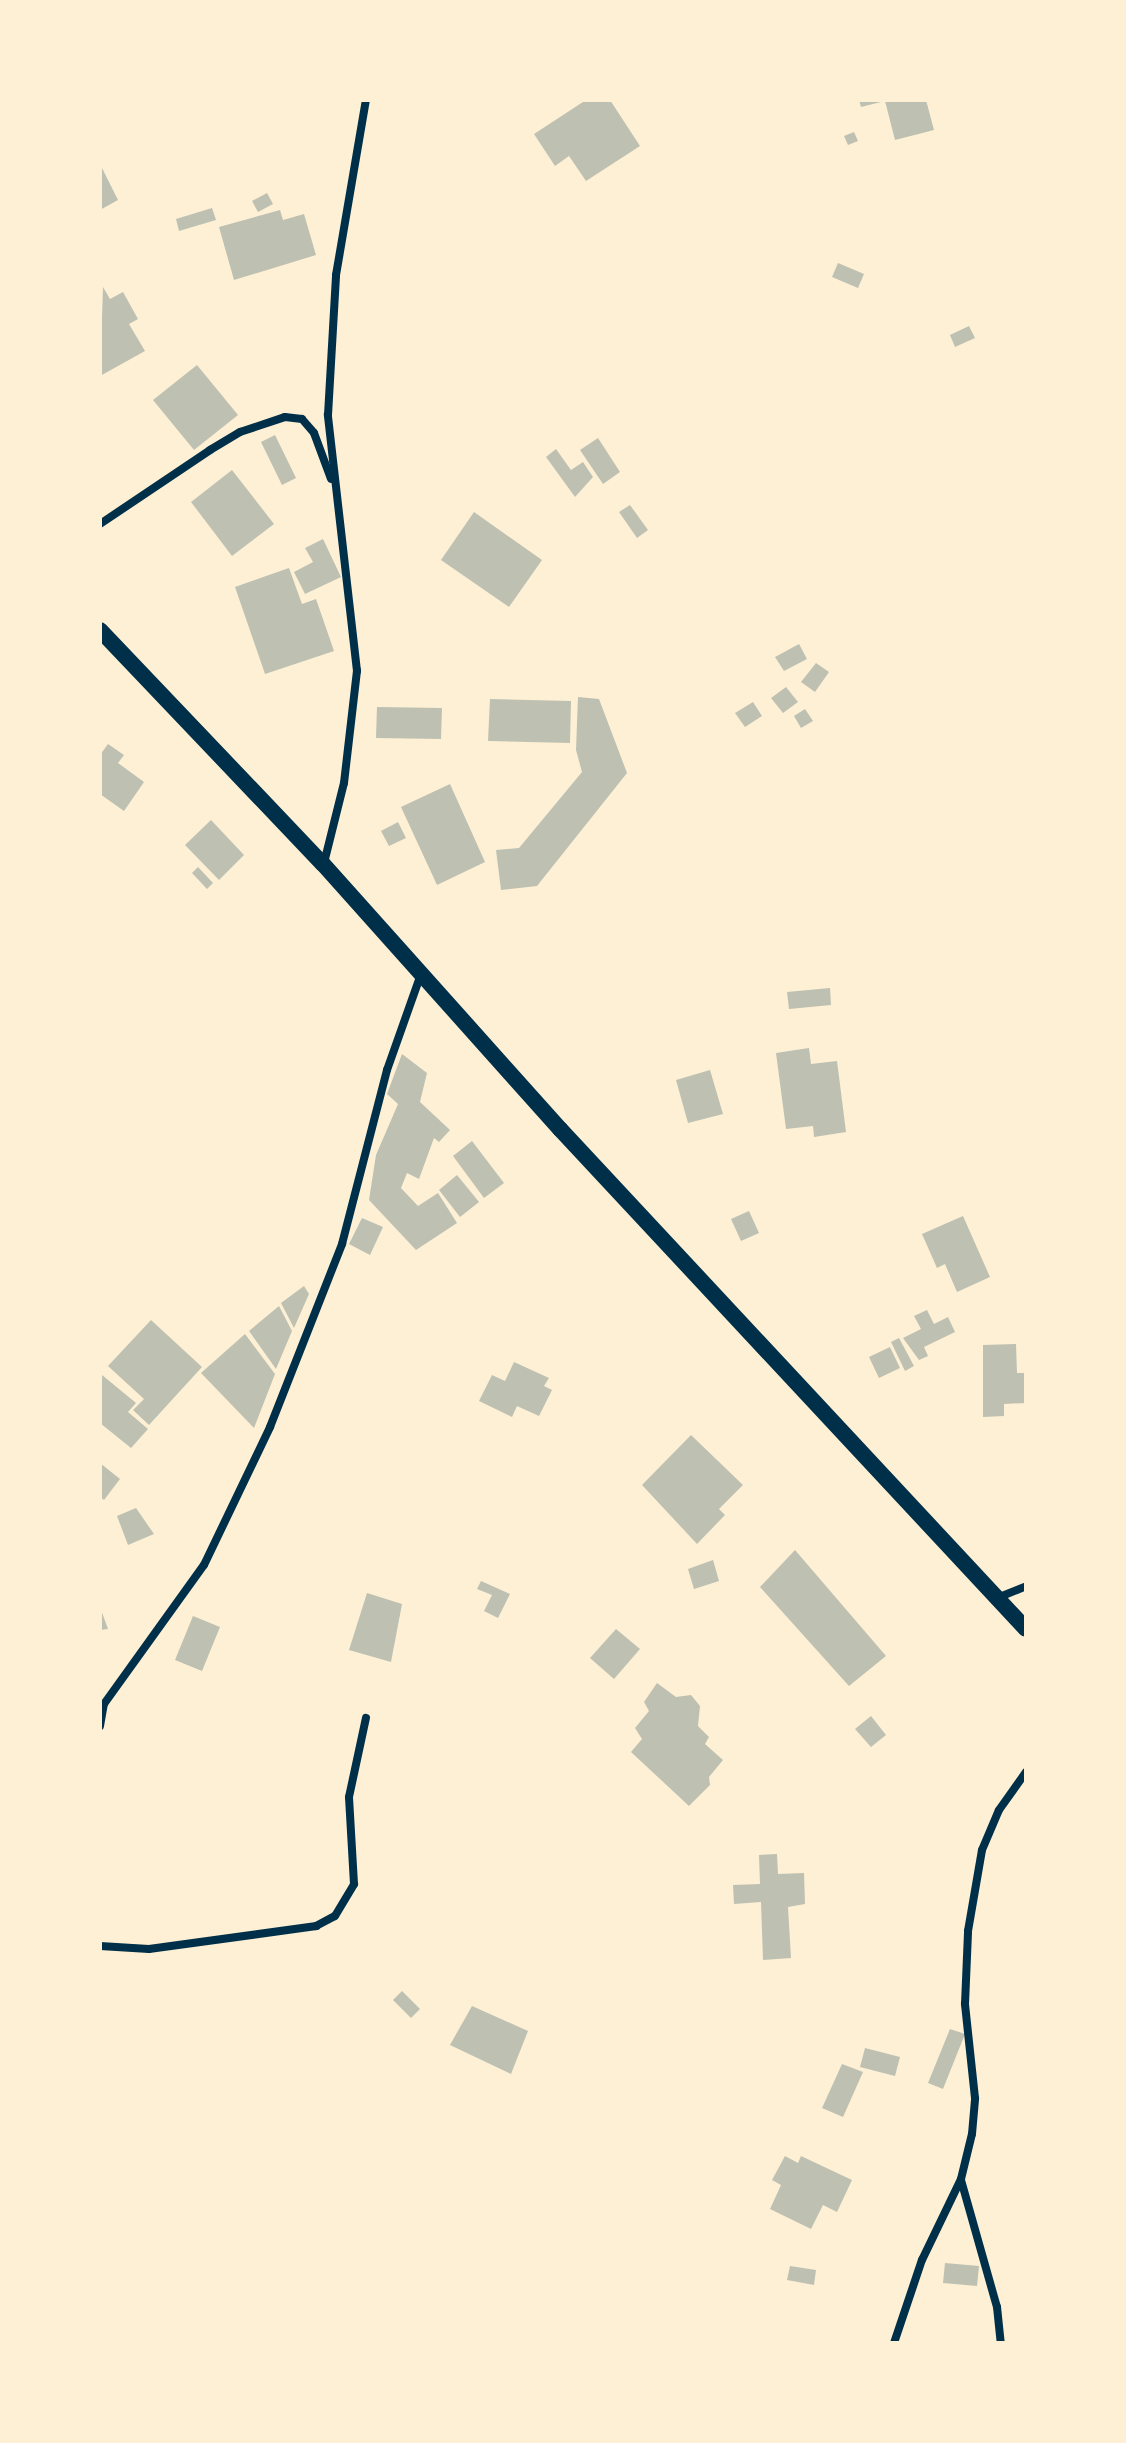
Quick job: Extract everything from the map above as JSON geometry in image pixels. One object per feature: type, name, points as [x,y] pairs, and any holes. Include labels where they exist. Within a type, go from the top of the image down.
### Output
[{"type":"main road","points":[[100,630],[323,864],[993,1599],[1026,1629]]},
{"type":"street","points":[[323,864],[344,783],[357,671],[351,584],[335,494],[328,415],[330,338],[347,194],[366,100]]},
{"type":"street","points":[[100,524],[230,438],[285,417],[302,419],[314,433],[335,494]]},
{"type":"street","points":[[100,1726],[102,1705],[204,1565],[270,1427],[342,1244],[387,1070],[422,973]]},
{"type":"street","points":[[993,1599],[1026,1586]]},
{"type":"street","points":[[100,1946],[149,1949],[316,1926],[335,1916],[354,1884],[349,1797],[366,1718]]},
{"type":"street","points":[[894,2343],[922,2260],[961,2179],[975,2098],[965,2004],[968,1931],[982,1850],[999,1810],[1026,1772]]},
{"type":"street","points":[[961,2179],[997,2307],[1001,2343]]},
{"type":"building","points":[[586,100],[610,100],[640,146],[586,181],[569,156],[555,166],[534,134]]},
{"type":"building","points":[[859,100],[926,100],[934,130],[895,140],[885,101],[861,107]]},
{"type":"building","points":[[854,132],[858,141],[848,145],[844,136]]},
{"type":"building","points":[[100,164],[118,200],[100,210]]},
{"type":"building","points":[[267,193],[273,204],[258,212],[252,201]]},
{"type":"building","points":[[212,208],[216,220],[179,231],[176,219]]},
{"type":"building","points":[[280,210],[283,220],[304,214],[316,255],[234,280],[219,227]]},
{"type":"building","points":[[838,263],[864,274],[858,288],[832,277]]},
{"type":"building","points":[[103,287],[110,299],[123,292],[138,319],[129,324],[145,351],[100,376]]},
{"type":"building","points":[[969,326],[975,338],[955,347],[950,335]]},
{"type":"building","points":[[197,365],[238,415],[194,450],[153,400]]},
{"type":"building","points":[[275,435],[296,478],[282,485],[261,442]]},
{"type":"building","points":[[598,438],[620,472],[603,484],[580,450]]},
{"type":"building","points":[[556,449],[571,470],[583,462],[593,477],[575,497],[546,457]]},
{"type":"building","points":[[232,470],[274,524],[232,556],[191,502]]},
{"type":"building","points":[[630,505],[648,530],[637,538],[619,512]]},
{"type":"building","points":[[474,512],[542,560],[509,607],[441,560]]},
{"type":"building","points":[[323,539],[341,577],[305,594],[294,572],[313,562],[305,548]]},
{"type":"building","points":[[289,568],[302,604],[316,599],[334,651],[265,674],[235,587]]},
{"type":"building","points":[[799,644],[807,659],[784,671],[775,657]]},
{"type":"building","points":[[816,663],[829,672],[815,692],[801,682]]},
{"type":"building","points":[[786,687],[798,702],[783,713],[771,698]]},
{"type":"building","points":[[578,697],[599,699],[627,773],[537,886],[501,890],[496,850],[519,848],[582,772],[576,750]]},
{"type":"building","points":[[490,699],[571,701],[570,743],[488,741]]},
{"type":"building","points":[[753,702],[762,716],[745,727],[735,713]]},
{"type":"building","points":[[377,707],[442,708],[441,739],[376,738]]},
{"type":"building","points":[[805,709],[813,721],[801,728],[794,716]]},
{"type":"building","points":[[108,744],[124,755],[118,763],[144,782],[124,811],[100,794],[100,755]]},
{"type":"building","points":[[450,784],[485,862],[437,885],[401,807]]},
{"type":"building","points":[[211,820],[244,855],[219,880],[185,845]]},
{"type":"building","points":[[398,822],[406,838],[389,846],[381,831]]},
{"type":"building","points":[[198,867],[213,883],[207,889],[192,873]]},
{"type":"building","points":[[830,988],[831,1005],[789,1009],[787,992]]},
{"type":"building","points":[[809,1048],[811,1064],[837,1061],[846,1132],[814,1137],[813,1126],[786,1129],[776,1053]]},
{"type":"building","points":[[402,1054],[427,1073],[420,1102],[450,1130],[439,1142],[434,1138],[419,1179],[407,1173],[401,1188],[418,1206],[438,1193],[457,1223],[416,1250],[369,1200],[376,1155],[398,1104],[387,1094]]},
{"type":"building","points":[[710,1070],[723,1114],[688,1123],[676,1080]]},
{"type":"building","points":[[472,1141],[504,1183],[484,1198],[453,1156]]},
{"type":"building","points":[[457,1175],[479,1202],[460,1217],[439,1190]]},
{"type":"building","points":[[749,1211],[759,1233],[741,1241],[731,1219]]},
{"type":"building","points":[[963,1216],[990,1277],[957,1292],[945,1264],[937,1268],[922,1234]]},
{"type":"building","points":[[362,1218],[383,1227],[370,1255],[349,1244]]},
{"type":"building","points":[[304,1286],[309,1294],[294,1328],[281,1303]]},
{"type":"building","points":[[279,1306],[292,1331],[276,1369],[249,1331]]},
{"type":"building","points":[[927,1310],[934,1324],[948,1317],[955,1332],[924,1347],[928,1356],[919,1360],[903,1338],[921,1329],[914,1316]]},
{"type":"building","points":[[151,1320],[202,1367],[149,1425],[133,1410],[144,1399],[108,1366]]},
{"type":"building","points":[[245,1334],[275,1374],[254,1428],[201,1373]]},
{"type":"building","points":[[899,1338],[914,1366],[905,1371],[891,1342]]},
{"type":"building","points":[[1016,1344],[1017,1373],[1026,1373],[1026,1403],[1004,1404],[1004,1416],[983,1417],[983,1345]]},
{"type":"building","points":[[890,1347],[900,1368],[879,1378],[869,1357]]},
{"type":"building","points":[[514,1362],[549,1378],[544,1386],[552,1390],[539,1416],[517,1406],[512,1417],[479,1401],[492,1375],[505,1381]]},
{"type":"building","points":[[102,1375],[136,1403],[128,1412],[148,1429],[131,1448],[100,1423]]},
{"type":"building","points":[[691,1435],[743,1485],[719,1509],[725,1515],[697,1544],[642,1485]]},
{"type":"building","points":[[100,1463],[120,1479],[104,1500],[100,1497]]},
{"type":"building","points":[[136,1508],[154,1534],[128,1545],[117,1516]]},
{"type":"building","points":[[795,1550],[886,1656],[849,1686],[760,1587]]},
{"type":"building","points":[[713,1560],[719,1581],[694,1589],[688,1569]]},
{"type":"building","points":[[481,1581],[510,1594],[498,1618],[484,1611],[492,1595],[477,1589]]},
{"type":"building","points":[[367,1593],[402,1604],[391,1662],[349,1650]]},
{"type":"building","points":[[100,1607],[108,1629],[100,1630]]},
{"type":"building","points":[[193,1616],[220,1627],[202,1671],[175,1660]]},
{"type":"building","points":[[616,1629],[640,1649],[614,1679],[590,1658]]},
{"type":"building","points":[[657,1683],[676,1697],[691,1695],[700,1706],[698,1726],[709,1737],[705,1744],[723,1760],[709,1777],[710,1785],[689,1806],[631,1752],[642,1739],[635,1728],[649,1711],[644,1702]]},
{"type":"building","points":[[871,1716],[886,1735],[871,1747],[855,1729]]},
{"type":"building","points":[[777,1854],[778,1874],[804,1873],[805,1904],[788,1907],[791,1958],[763,1960],[761,1902],[734,1904],[733,1885],[760,1884],[759,1855]]},
{"type":"building","points":[[402,1991],[420,2009],[411,2018],[393,2000]]},
{"type":"building","points":[[472,2006],[528,2031],[511,2074],[450,2045]]},
{"type":"building","points":[[950,2029],[965,2034],[943,2089],[928,2083]]},
{"type":"building","points":[[865,2048],[900,2057],[895,2076],[860,2067]]},
{"type":"building","points":[[842,2064],[863,2072],[843,2117],[822,2108]]},
{"type":"building","points":[[785,2156],[798,2163],[801,2156],[852,2180],[837,2212],[823,2205],[811,2229],[770,2209],[781,2185],[772,2180]]},
{"type":"building","points":[[945,2263],[979,2266],[977,2286],[943,2283]]},
{"type":"building","points":[[790,2266],[816,2270],[814,2285],[787,2280]]}]
